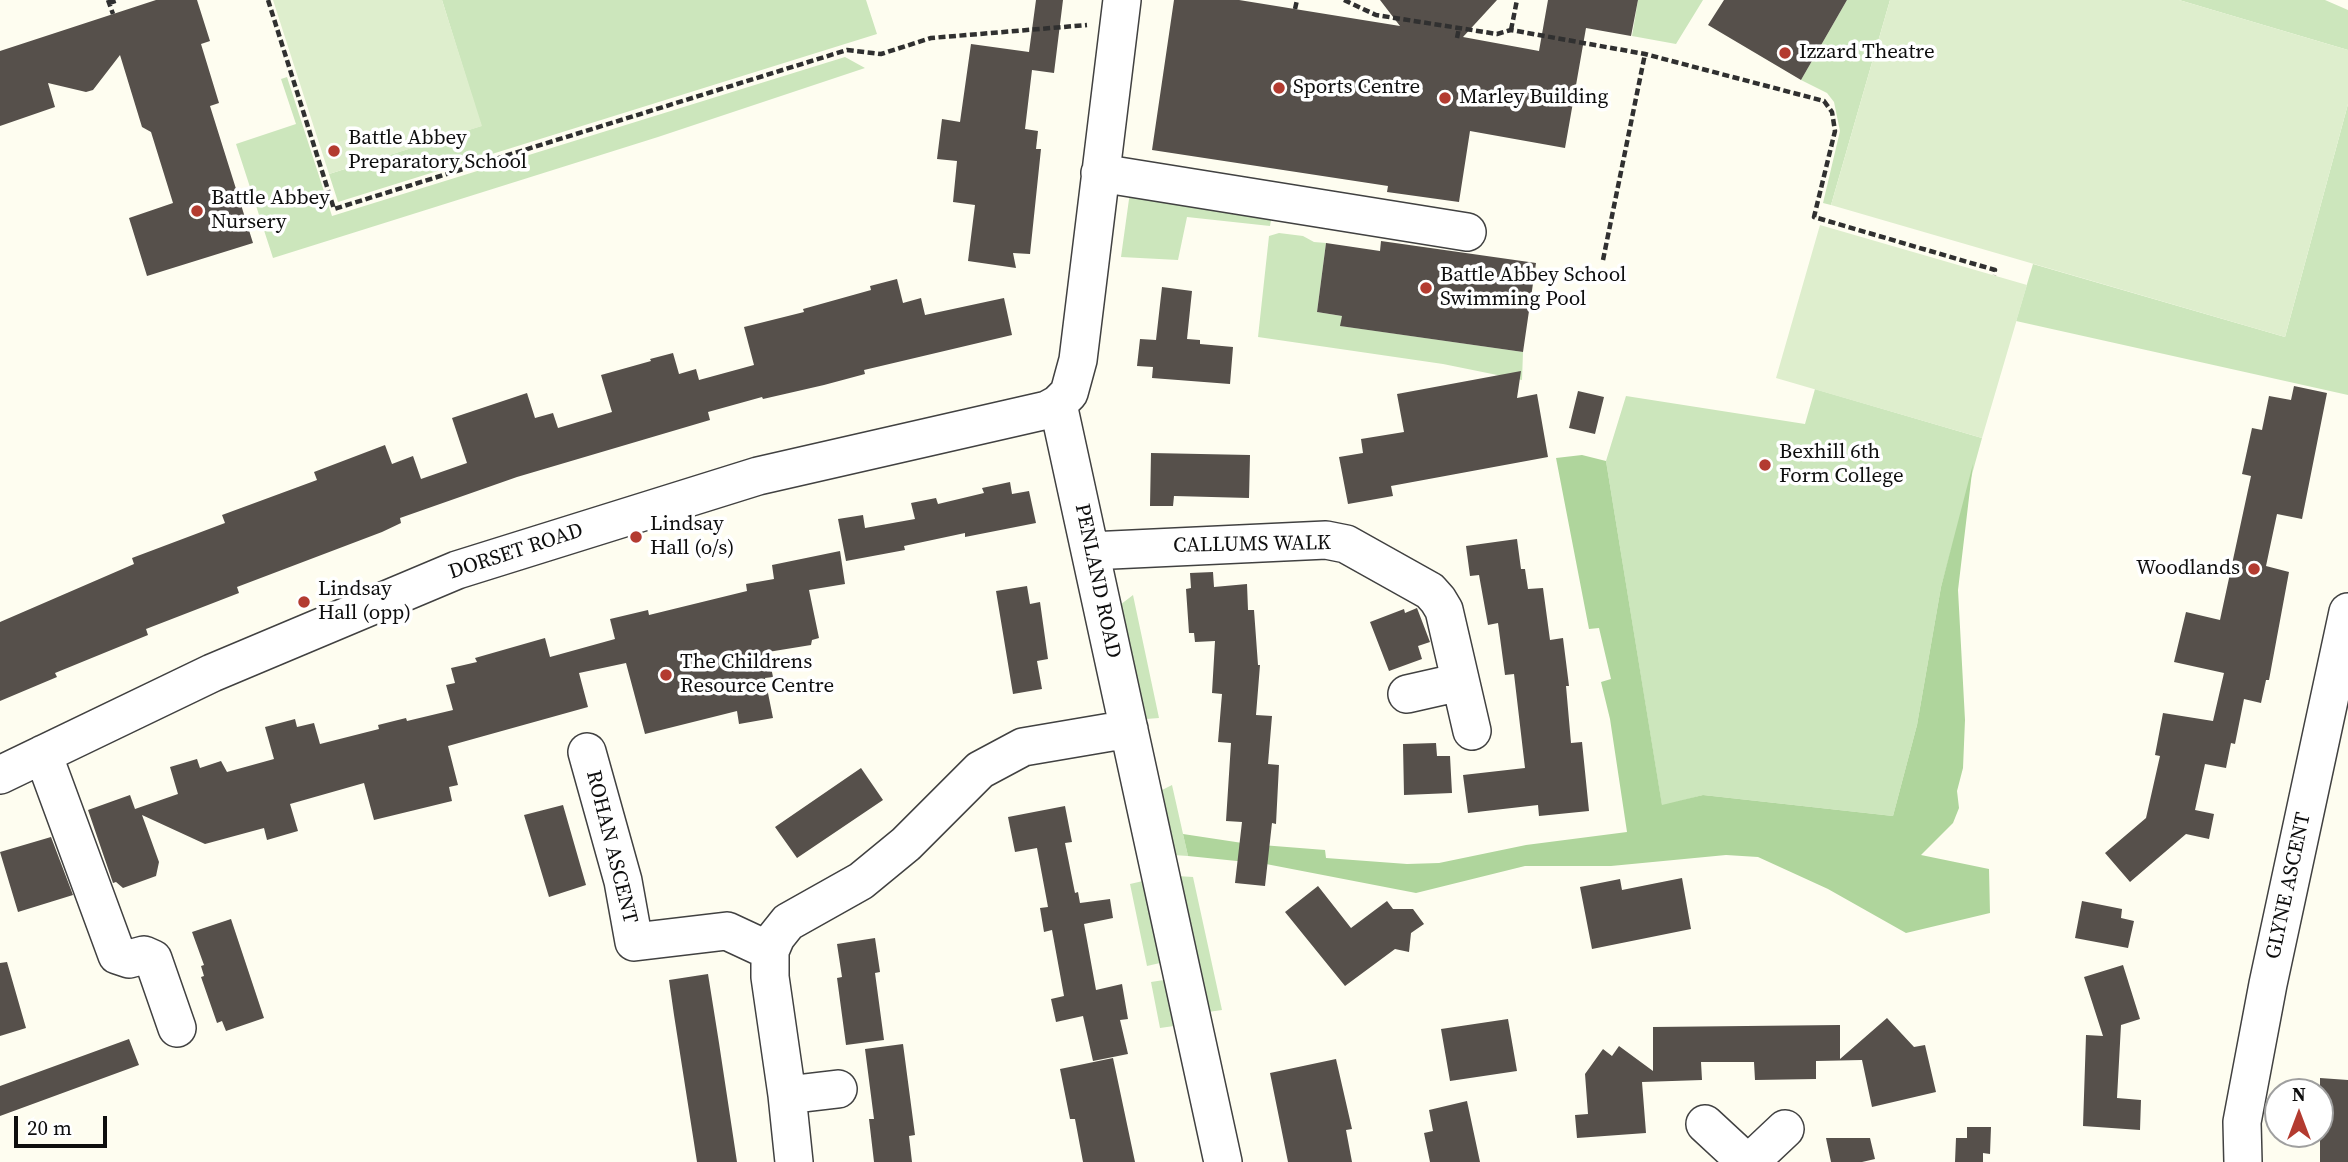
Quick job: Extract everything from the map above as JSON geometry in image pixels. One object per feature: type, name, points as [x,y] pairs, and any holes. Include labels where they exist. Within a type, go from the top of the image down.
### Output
[{"type":"street","points":[[1058,404],[1069,393],[1078,360],[1120,12]]},
{"type":"street","points":[[1100,173],[1467,232]]},
{"type":"street","name":"PENLAND ROAD","points":[[1058,404],[1223,1162]]},
{"type":"street","name":"DORSET ROAD","points":[[0,775],[212,673],[457,570],[758,476],[1047,410],[1058,404]]},
{"type":"street","name":"CALLUMS WALK","points":[[1090,551],[1326,540],[1346,544],[1430,591],[1438,600],[1444,610],[1472,731]]},
{"type":"street","name":"GLYNE ASCENT","points":[[2243,1162],[2242,1122],[2268,984],[2340,688],[2348,612]]},
{"type":"street","points":[[1408,694],[1460,682]]},
{"type":"street","points":[[794,1162],[769,977],[770,951],[776,937],[788,922],[861,881],[906,844],[980,770],[1023,747],[1129,729]]},
{"type":"street","name":"ROHAN ASCENT","points":[[587,752],[623,881],[634,942],[727,931],[770,951]]},
{"type":"street","points":[[43,754],[117,955],[129,960],[144,955],[153,959],[161,1015]]},
{"type":"street","points":[[787,1095],[838,1088]]},
{"type":"street","points":[[1705,1124],[1748,1162],[1784,1129]]},
{"type":"path","points":[[113,14],[108,1],[118,0]]},
{"type":"path","points":[[268,0],[334,209],[847,50],[881,54],[931,38],[1120,12]]},
{"type":"path","points":[[1295,9],[1297,0]]},
{"type":"path","points":[[1344,0],[1376,15],[1497,34],[1511,30],[1645,54],[1824,102],[1832,112],[1835,131],[1814,217],[1927,253],[1995,270],[1994,275]]},
{"type":"path","points":[[1511,30],[1517,0]]},
{"type":"path","points":[[1457,38],[1459,28]]},
{"type":"path","points":[[1604,260],[1645,54]]},
{"type":"green space","points":[[273,0],[442,0],[482,126],[329,174]]},
{"type":"green space","points":[[442,0],[866,0],[877,34],[338,202],[329,174],[481,126]]},
{"type":"green space","points":[[1638,0],[1703,0],[1676,44],[1632,36]]},
{"type":"green space","points":[[1847,0],[1890,0],[1831,205],[1823,203],[1840,131],[1834,102],[1827,93],[1801,80]]},
{"type":"green space","points":[[1890,0],[2179,0],[2348,50],[2348,104],[2285,337],[1831,205]]},
{"type":"green space","points":[[2179,0],[2325,0],[2348,10],[2348,50]]},
{"type":"green space","points":[[845,57],[865,68],[658,137],[273,258],[236,144],[296,124],[281,79],[287,77],[332,216]]},
{"type":"green space","points":[[2348,104],[2348,395],[2016,321],[2033,264],[2285,337]]},
{"type":"green space","points":[[1130,192],[1272,215],[1270,226],[1187,217],[1178,260],[1121,257]]},
{"type":"green space","points":[[1820,225],[2027,285],[1982,438],[1776,378]]},
{"type":"green space","points":[[1279,233],[1326,243],[1317,312],[1342,316],[1341,326],[1523,352],[1522,380],[1443,364],[1258,337],[1269,236]]},
{"type":"green space","points":[[1815,389],[1982,438],[1941,587],[1917,725],[1893,816],[1703,795],[1662,806],[1606,461],[1626,396],[1805,424]]},
{"type":"green space","points":[[1582,455],[1606,461],[1662,805],[1703,795],[1893,816],[1917,725],[1941,587],[1973,464],[1958,590],[1965,720],[1963,768],[1957,791],[1959,808],[1953,823],[1921,855],[1989,869],[1990,913],[1906,933],[1828,889],[1758,857],[1726,855],[1611,866],[1525,866],[1416,893],[1266,864],[1188,856],[1183,834],[1249,844],[1325,850],[1326,858],[1407,864],[1439,863],[1526,845],[1627,832],[1610,719],[1601,682],[1611,679],[1599,628],[1589,629],[1556,458]]},
{"type":"green space","points":[[1133,595],[1159,718],[1146,719],[1120,605]]},
{"type":"green space","points":[[1172,785],[1188,856],[1173,855],[1160,791]]},
{"type":"green space","points":[[1177,876],[1193,877],[1222,1010],[1208,1012]]},
{"type":"green space","points":[[1143,881],[1160,963],[1147,966],[1130,884]]},
{"type":"green space","points":[[1164,980],[1174,1026],[1160,1028],[1151,982]]},
{"type":"building","points":[[156,0],[197,0],[210,41],[201,44],[219,103],[210,106],[253,243],[147,276],[129,218],[173,203],[151,132],[142,127],[120,55],[93,90],[86,92],[48,83],[55,107],[0,126],[0,51]]},
{"type":"building","points":[[1036,0],[1063,0],[1054,73],[1032,70],[1025,129],[1038,131],[1036,149],[1041,149],[1030,254],[1013,253],[1016,268],[968,261],[975,205],[953,202],[957,161],[937,159],[942,119],[960,122],[971,44],[1029,52]]},
{"type":"building","points":[[1174,0],[1239,0],[1400,26],[1380,0],[1497,0],[1463,37],[1539,51],[1548,0],[1638,0],[1631,36],[1586,28],[1565,148],[1470,131],[1459,202],[1387,192],[1388,186],[1152,150]]},
{"type":"building","name":"Izzard Theatre","points":[[1724,0],[1847,0],[1801,80],[1708,25]]},
{"type":"building","name":"Battle Abbey School Swimming Pool","points":[[1381,241],[1536,263],[1523,352],[1340,326],[1342,316],[1317,312],[1326,243],[1380,251]]},
{"type":"building","points":[[897,279],[903,303],[921,298],[925,315],[1004,298],[1012,335],[864,370],[865,374],[708,412],[710,420],[517,477],[400,518],[401,523],[382,532],[237,587],[239,593],[146,629],[148,635],[55,673],[57,677],[0,701],[0,622],[134,564],[132,558],[225,523],[222,515],[317,480],[314,472],[385,445],[392,464],[413,456],[421,479],[467,463],[452,418],[527,393],[535,418],[553,413],[558,428],[612,412],[601,375],[651,361],[650,359],[673,353],[679,374],[696,369],[699,380],[754,365],[744,327],[804,312],[803,309],[871,290],[870,286]]},
{"type":"building","points":[[1162,287],[1192,291],[1187,339],[1200,340],[1200,344],[1233,347],[1230,384],[1152,378],[1153,367],[1137,366],[1140,339],[1156,340]]},
{"type":"building","points":[[1521,371],[1517,398],[1537,394],[1548,457],[1391,486],[1393,496],[1348,504],[1339,457],[1363,453],[1361,439],[1404,432],[1397,394]]},
{"type":"building","points":[[2294,386],[2327,393],[2302,519],[2277,514],[2266,566],[2289,572],[2269,680],[2266,680],[2261,703],[2244,699],[2235,744],[2231,743],[2226,768],[2205,764],[2195,810],[2214,814],[2209,839],[2186,834],[2130,882],[2105,853],[2146,818],[2160,756],[2155,755],[2163,713],[2213,721],[2224,673],[2174,662],[2186,612],[2220,620],[2251,476],[2242,474],[2252,428],[2262,430],[2269,396],[2291,400]]},
{"type":"building","points":[[1578,391],[1604,397],[1595,434],[1569,428]]},
{"type":"building","points":[[1151,453],[1250,455],[1249,498],[1174,496],[1173,506],[1150,506]]},
{"type":"building","points":[[1010,482],[1012,494],[1029,491],[1036,523],[965,537],[965,533],[904,546],[905,550],[846,561],[838,519],[863,515],[865,528],[915,519],[911,503],[936,498],[938,504],[984,493],[982,488]]},
{"type":"building","points":[[1517,539],[1521,569],[1525,569],[1528,589],[1543,588],[1550,640],[1563,638],[1569,686],[1566,686],[1571,743],[1582,742],[1589,811],[1539,816],[1538,805],[1468,813],[1463,775],[1525,768],[1514,674],[1505,675],[1498,623],[1488,625],[1479,575],[1470,576],[1466,546]]},
{"type":"building","points":[[840,551],[845,584],[809,590],[819,638],[812,640],[811,645],[768,652],[773,677],[765,678],[773,718],[739,724],[737,711],[645,734],[626,663],[579,673],[588,707],[448,746],[458,785],[449,787],[452,801],[374,820],[364,783],[290,804],[298,831],[267,840],[264,828],[205,844],[142,815],[159,862],[156,876],[123,888],[116,882],[113,883],[88,810],[130,795],[135,809],[178,794],[170,767],[197,759],[200,768],[221,761],[227,772],[274,759],[265,727],[295,719],[297,727],[314,723],[320,744],[379,729],[378,725],[453,710],[446,685],[455,683],[451,668],[477,662],[475,658],[545,638],[550,657],[615,639],[610,619],[648,610],[649,615],[747,591],[746,584],[774,579],[772,565]]},
{"type":"building","points":[[1213,572],[1214,587],[1247,584],[1248,610],[1254,610],[1260,665],[1256,715],[1272,716],[1268,764],[1279,765],[1276,824],[1272,823],[1265,886],[1235,883],[1242,822],[1226,821],[1231,743],[1218,742],[1222,694],[1212,693],[1215,641],[1195,642],[1194,633],[1189,633],[1186,589],[1191,588],[1190,573]]},
{"type":"building","points":[[1027,586],[1030,604],[1040,602],[1048,659],[1037,661],[1042,689],[1013,694],[996,591]]},
{"type":"building","points":[[1417,608],[1430,642],[1418,646],[1422,659],[1389,671],[1370,622],[1404,609],[1405,613]]},
{"type":"building","points":[[1436,743],[1437,756],[1450,756],[1452,793],[1404,795],[1403,744]]},
{"type":"building","points":[[861,768],[883,800],[797,858],[775,827]]},
{"type":"building","points":[[563,805],[586,885],[549,897],[524,815]]},
{"type":"building","points":[[1065,806],[1072,842],[1065,843],[1075,893],[1078,892],[1080,903],[1110,899],[1113,918],[1084,924],[1096,990],[1122,984],[1128,1019],[1120,1020],[1128,1054],[1093,1061],[1083,1016],[1056,1022],[1051,999],[1064,996],[1052,930],[1044,932],[1040,908],[1048,907],[1037,848],[1015,852],[1008,817]]},
{"type":"building","points":[[51,837],[73,895],[18,912],[0,852]]},
{"type":"building","points":[[1682,878],[1691,929],[1592,949],[1580,887],[1620,879],[1622,890]]},
{"type":"building","points":[[1318,886],[1351,928],[1387,901],[1393,909],[1413,909],[1424,924],[1411,933],[1409,952],[1395,949],[1345,986],[1285,912]]},
{"type":"building","points":[[2082,901],[2122,909],[2121,918],[2134,921],[2128,948],[2075,938]]},
{"type":"building","points":[[231,919],[264,1018],[226,1031],[222,1021],[217,1023],[201,977],[204,976],[201,966],[204,965],[192,932]]},
{"type":"building","points":[[875,938],[880,972],[875,973],[884,1040],[846,1045],[837,978],[842,977],[837,944]]},
{"type":"building","points":[[7,962],[26,1028],[0,1036],[0,963]]},
{"type":"building","points":[[2123,965],[2140,1019],[2121,1025],[2117,1098],[2141,1100],[2140,1130],[2083,1126],[2086,1035],[2103,1036],[2084,977]]},
{"type":"building","points":[[708,974],[737,1162],[697,1162],[674,1015],[669,980]]},
{"type":"building","points":[[1887,1018],[1914,1047],[1925,1045],[1936,1092],[1872,1107],[1862,1060],[1816,1061],[1816,1079],[1755,1080],[1754,1062],[1701,1062],[1702,1080],[1642,1082],[1646,1133],[1577,1138],[1575,1115],[1588,1114],[1585,1074],[1603,1049],[1612,1056],[1619,1046],[1653,1071],[1653,1027],[1840,1025],[1840,1059]]},
{"type":"building","points":[[1508,1019],[1517,1071],[1450,1081],[1441,1029]]},
{"type":"building","points":[[129,1039],[139,1065],[0,1116],[0,1086]]},
{"type":"building","points":[[903,1044],[915,1135],[909,1136],[912,1162],[874,1162],[869,1119],[874,1119],[865,1049]]},
{"type":"building","points":[[1113,1058],[1135,1162],[1083,1162],[1075,1119],[1070,1119],[1060,1069]]},
{"type":"building","points":[[1336,1059],[1352,1129],[1346,1130],[1352,1162],[1288,1162],[1270,1073]]},
{"type":"building","points":[[2334,1079],[2348,1080],[2348,1162],[2320,1162],[2320,1148],[2334,1148]]},
{"type":"building","points":[[1467,1101],[1480,1162],[1430,1162],[1424,1133],[1433,1131],[1429,1110]]},
{"type":"building","points":[[1967,1127],[1991,1127],[1990,1154],[1983,1153],[1983,1162],[1955,1162],[1956,1138],[1967,1138]]},
{"type":"building","points":[[1826,1138],[1870,1138],[1875,1159],[1862,1162],[1831,1162]]},
{"type":"place","name":"Izzard Theatre","points":[[1785,53]]},
{"type":"place","name":"Sports Centre","points":[[1279,88]]},
{"type":"place","name":"Marley Building","points":[[1445,98]]},
{"type":"place","name":"Battle Abbey Preparatory School","points":[[334,151]]},
{"type":"place","name":"Battle Abbey Nursery","points":[[197,211]]},
{"type":"place","name":"Battle Abbey School Swimming Pool","points":[[1426,288]]},
{"type":"place","name":"Bexhill 6th Form College","points":[[1765,465]]},
{"type":"place","name":"Lindsay Hall (o/s)","points":[[636,537]]},
{"type":"place","name":"Woodlands","points":[[2254,569]]},
{"type":"place","name":"Lindsay Hall (opp)","points":[[304,602]]},
{"type":"place","name":"The Childrens Resource Centre","points":[[666,675]]}]
